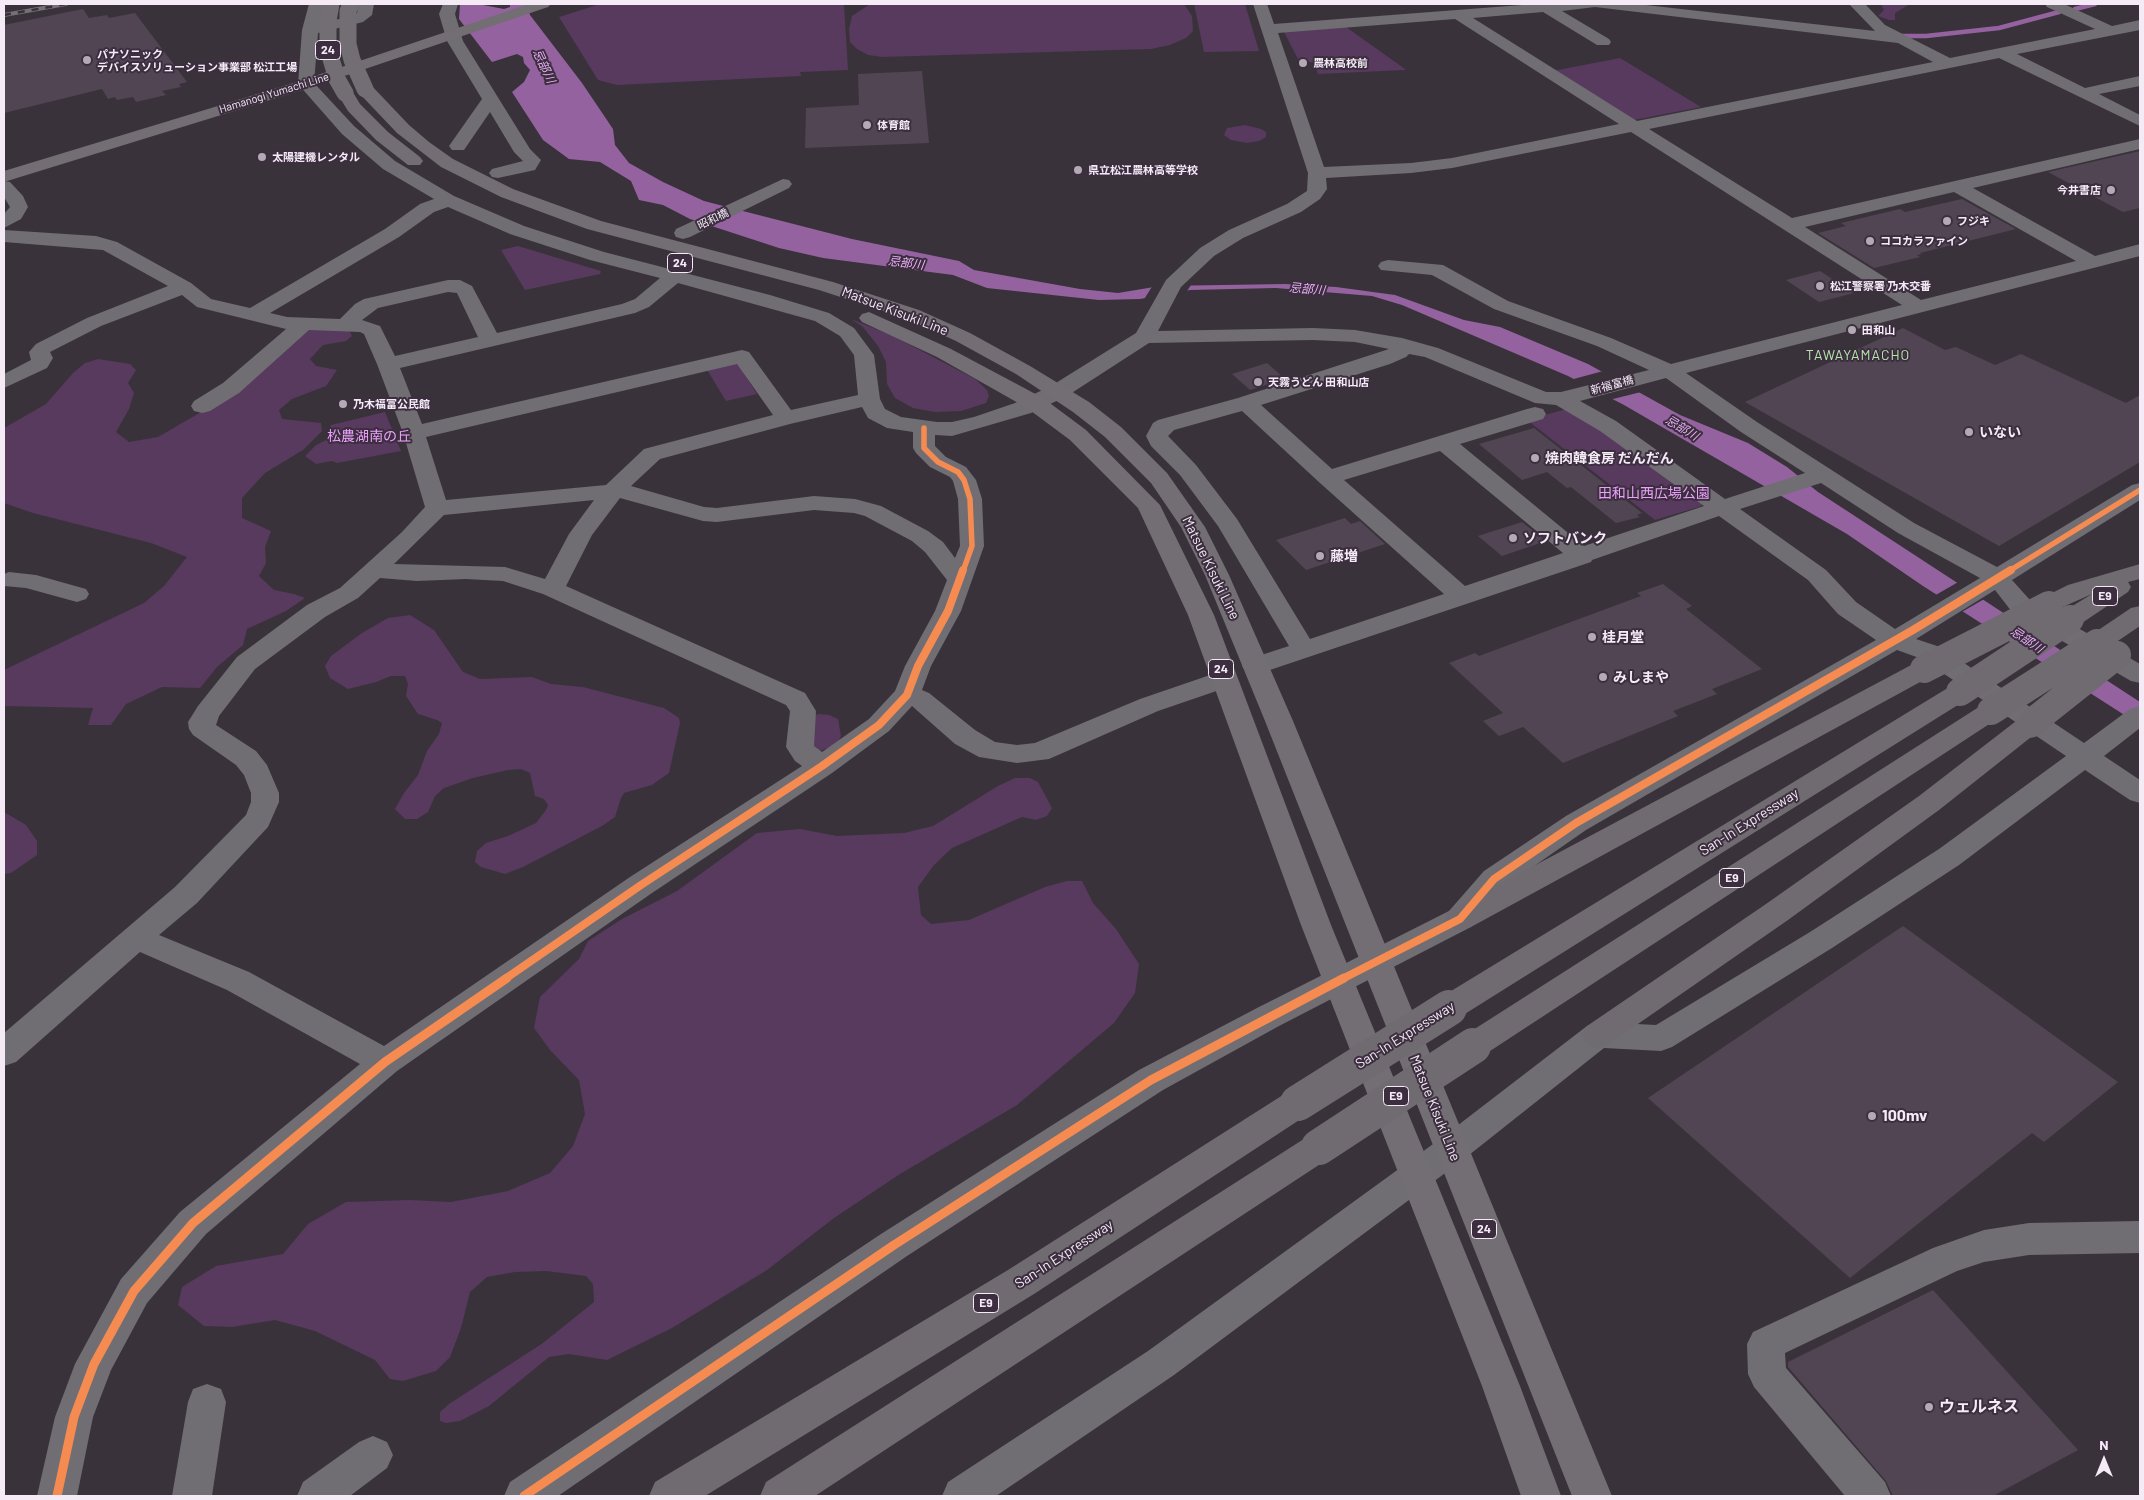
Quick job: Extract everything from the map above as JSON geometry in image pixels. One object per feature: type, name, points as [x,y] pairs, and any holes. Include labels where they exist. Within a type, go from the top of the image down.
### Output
[{"type":"highway","name":"San-In Expressway","points":[[669,1496],[796,1417],[1021,1282],[1449,1008],[1960,692],[2059,612],[2140,572]]},
{"type":"highway","points":[[1460,919],[1924,669],[2059,612]]},
{"type":"highway","name":"E9","points":[[780,1496],[1991,711],[2107,649],[2140,614]]},
{"type":"highway","points":[[1598,1035],[1777,912],[1929,803],[2030,724],[2107,649],[2140,634]]},
{"type":"main road","name":"Matsue Kisuki Line","points":[[331,4],[328,21],[328,49],[337,79],[345,93],[365,119],[399,150],[434,174],[487,201],[551,227],[788,291],[860,314],[936,348],[1035,403],[1078,435],[1148,505],[1201,615],[1338,981],[1501,1386],[1541,1496]]},
{"type":"main road","name":"Matsue Kisuki Line","points":[[351,4],[348,11],[348,44],[352,60],[365,89],[403,130],[447,163],[507,193],[594,225],[826,286],[903,311],[963,337],[1059,391],[1113,432],[1138,455],[1174,499],[1193,527],[1217,575],[1256,666],[1374,962],[1452,1149],[1592,1496]]},
{"type":"main road","name":"Hamanogi Yumachi Line","points":[[4,177],[306,84],[455,32],[537,6]]},
{"type":"street","points":[[317,4],[310,30],[306,84],[326,108],[369,149],[390,166],[448,200],[517,230],[822,317],[847,332],[864,355],[869,399],[872,407],[883,418],[895,423],[924,428],[967,426],[1035,403],[1059,391],[1148,329],[1176,279],[1218,244],[1306,202],[1318,189],[1318,174],[1260,4]]},
{"type":"street","points":[[310,30],[358,19],[364,15],[366,4]]},
{"type":"street","points":[[450,4],[447,14],[468,66],[492,99],[523,152],[532,160],[528,166],[498,174]]},
{"type":"street","points":[[1268,29],[1590,4]]},
{"type":"street","points":[[1600,4],[1738,18],[1900,39]]},
{"type":"street","points":[[1726,4],[1738,18]]},
{"type":"street","points":[[1857,4],[1865,9],[1875,24],[1949,64]]},
{"type":"street","points":[[2052,4],[2111,31]]},
{"type":"street","points":[[1544,7],[1603,42]]},
{"type":"street","points":[[1776,11],[1791,25],[1832,46]]},
{"type":"street","points":[[1457,14],[1920,308]]},
{"type":"street","points":[[1318,174],[1412,168],[1452,162],[2140,25]]},
{"type":"street","points":[[2001,53],[2140,121]]},
{"type":"street","points":[[2082,93],[2140,81]]},
{"type":"street","points":[[458,146],[492,99]]},
{"type":"street","points":[[1788,225],[2140,144]]},
{"type":"street","name":"昭和橋","points":[[683,233],[783,184]]},
{"type":"street","points":[[4,186],[17,200],[18,207],[14,215],[4,222]]},
{"type":"street","points":[[1957,186],[2092,262]]},
{"type":"street","points":[[252,316],[392,233],[427,208],[448,200]]},
{"type":"street","points":[[4,236],[103,244],[152,267],[184,287],[204,303],[252,316],[304,324],[363,326],[373,330],[414,434],[437,508]]},
{"type":"street","name":"新福富橋","points":[[1567,397],[1920,308],[2140,250]]},
{"type":"street","points":[[1388,266],[1436,269],[1501,305],[1604,342],[1660,373],[1749,427],[1819,476],[1991,582],[2021,606],[2140,676]]},
{"type":"street","points":[[388,364],[628,309],[642,303],[674,276]]},
{"type":"street","points":[[345,325],[362,308],[371,303],[454,285],[463,287],[490,340]]},
{"type":"street","points":[[4,382],[40,364],[43,358],[39,352],[43,348],[94,322],[184,287]]},
{"type":"street","points":[[202,406],[232,388],[304,324]]},
{"type":"street","points":[[1148,329],[1355,336],[1402,344],[1432,352],[1473,367],[1543,398],[1567,397],[1727,506],[1817,576],[1847,608],[1903,635],[2090,751],[2140,792]]},
{"type":"street","points":[[1304,650],[1229,524],[1188,470],[1157,436],[1161,428],[1166,425],[1246,403],[1383,360],[1399,353],[1402,344]]},
{"type":"street","points":[[414,434],[742,356],[786,418]]},
{"type":"street","points":[[552,589],[576,542],[613,491],[652,454],[786,418],[869,399]]},
{"type":"street","points":[[1246,403],[1462,597]]},
{"type":"street","points":[[1328,478],[1535,414]]},
{"type":"street","points":[[57,1496],[74,1417],[94,1364],[134,1291],[193,1223],[384,1062],[641,885],[822,766],[880,725],[907,695],[918,666],[948,611],[972,546],[970,500],[964,480],[958,472],[938,462],[924,448],[924,428]]},
{"type":"street","points":[[1443,442],[1582,557]]},
{"type":"street","points":[[1256,666],[1819,476]]},
{"type":"street","points":[[524,1496],[894,1245],[1151,1080],[1374,962],[1460,919],[1494,879],[1576,824],[1903,635],[2140,490]]},
{"type":"street","points":[[4,1054],[15,1027],[136,938],[186,895],[252,827],[262,811],[265,793],[257,772],[246,758],[203,729],[202,722],[207,712],[246,663],[316,611],[348,593],[410,537],[437,508],[489,505],[613,491],[623,491],[703,514],[734,514],[814,502],[855,506],[873,511],[920,536],[934,547],[960,580]]},
{"type":"street","points":[[373,570],[417,574],[466,572],[505,574],[552,589],[796,699],[803,712],[800,747],[805,754],[822,766]]},
{"type":"street","points":[[6,582],[27,580],[77,594]]},
{"type":"street","points":[[907,695],[920,699],[965,737],[990,750],[1017,754],[1039,752],[1149,705],[1225,679]]},
{"type":"street","points":[[962,1496],[1161,1363],[1452,1149],[1598,1035],[1661,1038],[1821,940],[1949,857],[2140,715]]},
{"type":"street","points":[[136,938],[238,981],[384,1062]]},
{"type":"street","points":[[1872,1496],[1767,1374],[1766,1344],[1946,1259],[1984,1246],[2029,1240],[2140,1237]]},
{"type":"street","points":[[192,1496],[208,1402]]},
{"type":"street","points":[[317,1496],[373,1455]]},
{"type":"green space","points":[[600,4],[844,4],[848,70],[800,72],[801,76],[617,85],[598,80],[559,17]]},
{"type":"green space","points":[[870,4],[1184,4],[1192,16],[1193,31],[1186,38],[1170,45],[1151,49],[882,57],[868,55],[857,49],[850,42],[849,29],[852,16]]},
{"type":"green space","points":[[1194,4],[1245,4],[1259,51],[1204,52]]},
{"type":"green space","points":[[1881,4],[1910,4],[1895,13],[1895,20],[1889,20],[1878,16],[1884,10]]},
{"type":"green space","points":[[1346,27],[1405,70],[1318,74],[1315,66],[1318,63],[1299,61],[1284,32]]},
{"type":"green space","points":[[1620,58],[1701,107],[1634,120],[1553,71]]},
{"type":"green space","points":[[1245,125],[1261,129],[1266,132],[1266,137],[1259,141],[1247,143],[1231,140],[1224,135],[1227,128]]},
{"type":"green space","points":[[518,246],[601,271],[600,274],[525,290],[501,250]]},
{"type":"green space","points":[[851,319],[893,336],[975,379],[987,390],[989,396],[986,403],[961,411],[935,412],[913,408],[895,398],[887,384],[886,362],[878,346],[863,327]]},
{"type":"green space","points":[[306,329],[345,329],[352,336],[346,341],[323,345],[310,359],[316,366],[337,370],[326,386],[292,399],[279,410],[282,419],[321,423],[322,431],[303,450],[265,473],[242,498],[242,518],[271,531],[265,547],[266,563],[259,576],[274,590],[305,598],[286,611],[247,629],[243,645],[217,667],[200,688],[162,687],[126,704],[111,725],[88,725],[93,708],[4,706],[4,670],[144,603],[164,586],[187,557],[151,543],[33,513],[4,503],[4,428],[46,404],[73,373],[85,363],[98,359],[130,364],[136,370],[128,383],[134,393],[129,409],[116,432],[129,442],[158,437],[208,408]]},
{"type":"green space","points":[[736,361],[757,394],[726,401],[706,368]]},
{"type":"green space","name":"田和山西広場公園","points":[[1570,408],[1701,501],[1702,506],[1655,520],[1527,420]]},
{"type":"green space","name":"松農湖南の丘","points":[[385,412],[401,451],[337,463],[332,461],[316,464],[305,456],[316,445],[326,440],[331,425]]},
{"type":"green space","points":[[410,615],[434,630],[463,672],[480,679],[532,677],[551,684],[583,687],[664,708],[679,718],[680,723],[669,773],[652,785],[624,793],[615,817],[602,826],[523,867],[505,874],[481,867],[475,862],[477,851],[486,843],[508,836],[536,823],[546,810],[548,805],[544,799],[535,796],[530,773],[521,769],[508,770],[473,778],[444,788],[435,796],[428,812],[417,819],[405,819],[395,809],[404,793],[418,775],[427,751],[439,734],[442,723],[418,714],[406,696],[408,684],[405,676],[391,676],[348,689],[330,678],[325,666],[331,656],[362,633],[388,618]]},
{"type":"green space","points":[[819,714],[829,715],[838,719],[841,736],[837,744],[820,751],[810,747],[812,716]]},
{"type":"green space","points":[[1015,778],[1030,778],[1038,782],[1052,808],[1047,816],[1036,820],[1022,817],[952,848],[934,865],[918,887],[921,915],[931,924],[969,920],[1045,887],[1067,881],[1082,881],[1093,903],[1116,929],[1139,964],[1135,993],[1114,1023],[1017,1105],[900,1174],[834,1218],[767,1270],[672,1328],[607,1360],[569,1354],[549,1357],[489,1406],[460,1421],[446,1423],[440,1421],[440,1412],[449,1404],[543,1343],[594,1302],[593,1284],[586,1276],[546,1271],[515,1272],[487,1277],[470,1292],[461,1328],[450,1357],[436,1371],[403,1381],[390,1379],[375,1360],[315,1331],[275,1320],[232,1327],[204,1326],[178,1305],[182,1287],[216,1266],[283,1254],[308,1224],[346,1202],[410,1200],[451,1202],[508,1191],[550,1173],[573,1146],[585,1114],[579,1080],[550,1050],[534,1028],[540,997],[579,959],[588,941],[622,919],[677,891],[757,833],[800,829],[837,836],[904,833],[933,826],[998,786]]},
{"type":"green space","points":[[4,812],[26,825],[37,841],[37,855],[11,873],[4,874]]},
{"type":"water","name":"忌部川","points":[[460,4],[478,4],[504,9],[510,7],[510,4],[527,4],[530,15],[582,83],[613,129],[615,145],[629,163],[663,182],[704,201],[852,239],[959,261],[974,270],[1080,289],[1118,293],[1160,286],[1285,284],[1336,287],[1395,295],[1464,320],[1500,327],[1588,364],[1680,415],[1748,443],[1787,467],[1818,492],[2140,702],[2140,725],[1923,586],[1847,534],[1624,405],[1568,376],[1402,305],[1372,296],[1276,288],[1190,290],[1140,299],[1099,300],[987,288],[953,275],[823,258],[779,248],[690,219],[663,205],[639,200],[631,181],[600,162],[569,159],[543,140],[512,92],[524,82],[530,70],[524,63],[523,57],[517,54],[492,62],[459,19]]},
{"type":"pier","points":[[1153,285],[1191,285],[1185,294],[1143,301]]},
{"type":"pier","points":[[1607,370],[1645,391],[1609,400],[1570,380]]},
{"type":"pier","points":[[1960,581],[1986,598],[1960,613],[1934,596]]},
{"type":"building","name":"パナソニック デバイスソリューション事業部 松江工場","points":[[83,9],[89,18],[107,15],[109,18],[135,13],[187,82],[179,84],[181,87],[162,91],[166,95],[136,102],[133,97],[117,100],[115,97],[108,99],[102,89],[4,113],[4,25]]},
{"type":"building","name":"体育館","points":[[922,71],[929,143],[805,148],[806,108],[859,105],[858,74]]},
{"type":"building","name":"今井書店","points":[[2140,151],[2140,208],[2123,212],[2048,172]]},
{"type":"building","points":[[1962,199],[2016,229],[1920,253],[1922,254],[1917,255],[1920,257],[1874,268],[1818,233],[1846,226],[1841,223],[1900,209],[1905,212]]},
{"type":"building","name":"松江警察署 乃木交番","points":[[1820,271],[1854,293],[1819,302],[1786,280]]},
{"type":"building","name":"いない","points":[[1903,328],[1945,350],[1956,347],[1995,365],[2021,354],[2126,403],[2140,395],[2140,462],[1999,546],[1745,402]]},
{"type":"building","name":"天霧うどん 田和山店","points":[[1267,363],[1285,379],[1250,390],[1232,374]]},
{"type":"building","name":"焼肉韓食房 だんだん","points":[[1534,428],[1642,513],[1637,515],[1640,517],[1616,523],[1571,487],[1567,488],[1547,472],[1522,480],[1479,444]]},
{"type":"building","name":"藤増","points":[[1345,518],[1351,524],[1360,521],[1385,544],[1306,570],[1276,540]]},
{"type":"building","name":"ソフトバンク","points":[[1522,522],[1546,541],[1502,556],[1478,536]]},
{"type":"building","name":"みしまや","points":[[1663,584],[1692,606],[1686,609],[1762,669],[1712,689],[1717,694],[1673,711],[1678,716],[1563,763],[1523,727],[1499,736],[1483,721],[1503,713],[1449,663],[1475,653],[1479,656],[1641,596],[1637,593]]},
{"type":"building","name":"100mv","points":[[1903,926],[2118,1082],[2044,1142],[2032,1133],[1850,1278],[1648,1098]]},
{"type":"building","name":"ウェルネス","points":[[1933,1290],[2078,1450],[1993,1496],[1893,1496],[1886,1481],[1788,1367],[1788,1362]]},
{"type":"waterway","points":[[2075,9],[2095,4]]},
{"type":"waterway","points":[[1900,36],[1926,36],[1999,28],[2059,12]]},
{"type":"railway","points":[[4,15],[66,4]]},
{"type":"cycle path","points":[[57,1496],[74,1417],[94,1364],[134,1291],[193,1223],[385,1062],[641,885],[822,766],[879,725],[907,695],[918,666],[948,611],[972,546],[970,499],[964,480],[958,472],[938,462],[924,448],[924,428]]},
{"type":"cycle path","points":[[524,1496],[894,1245],[1151,1080],[1268,1017],[1460,919],[1494,879],[1576,823],[1913,630],[2140,490]]},
{"type":"place","name":"パナソニック デバイスソリューション事業部 松江工場","points":[[87,60]]},
{"type":"place","name":"農林高校前","points":[[1303,63]]},
{"type":"place","name":"体育館","points":[[867,125]]},
{"type":"place","name":"太陽建機レンタル","points":[[262,157]]},
{"type":"place","name":"県立松江農林高等学校","points":[[1078,170]]},
{"type":"place","name":"今井書店","points":[[2111,190]]},
{"type":"place","name":"フジキ","points":[[1947,221]]},
{"type":"place","name":"ココカラファイン","points":[[1870,241]]},
{"type":"place","name":"松江警察署 乃木交番","points":[[1820,286]]},
{"type":"place","name":"田和山","points":[[1852,330]]},
{"type":"place","name":"天霧うどん 田和山店","points":[[1258,382]]},
{"type":"place","name":"乃木福富公民館","points":[[343,404]]},
{"type":"place","name":"いない","points":[[1969,432]]},
{"type":"place","name":"焼肉韓食房 だんだん","points":[[1535,458]]},
{"type":"place","name":"ソフトバンク","points":[[1513,538]]},
{"type":"place","name":"藤増","points":[[1320,556]]},
{"type":"place","name":"桂月堂","points":[[1592,637]]},
{"type":"place","name":"みしまや","points":[[1603,677]]},
{"type":"place","name":"100mv","points":[[1872,1116]]},
{"type":"place","name":"ウェルネス","points":[[1929,1407]]},
{"type":"district","name":"TAWAYAMACHO","points":[[1858,355]]}]
